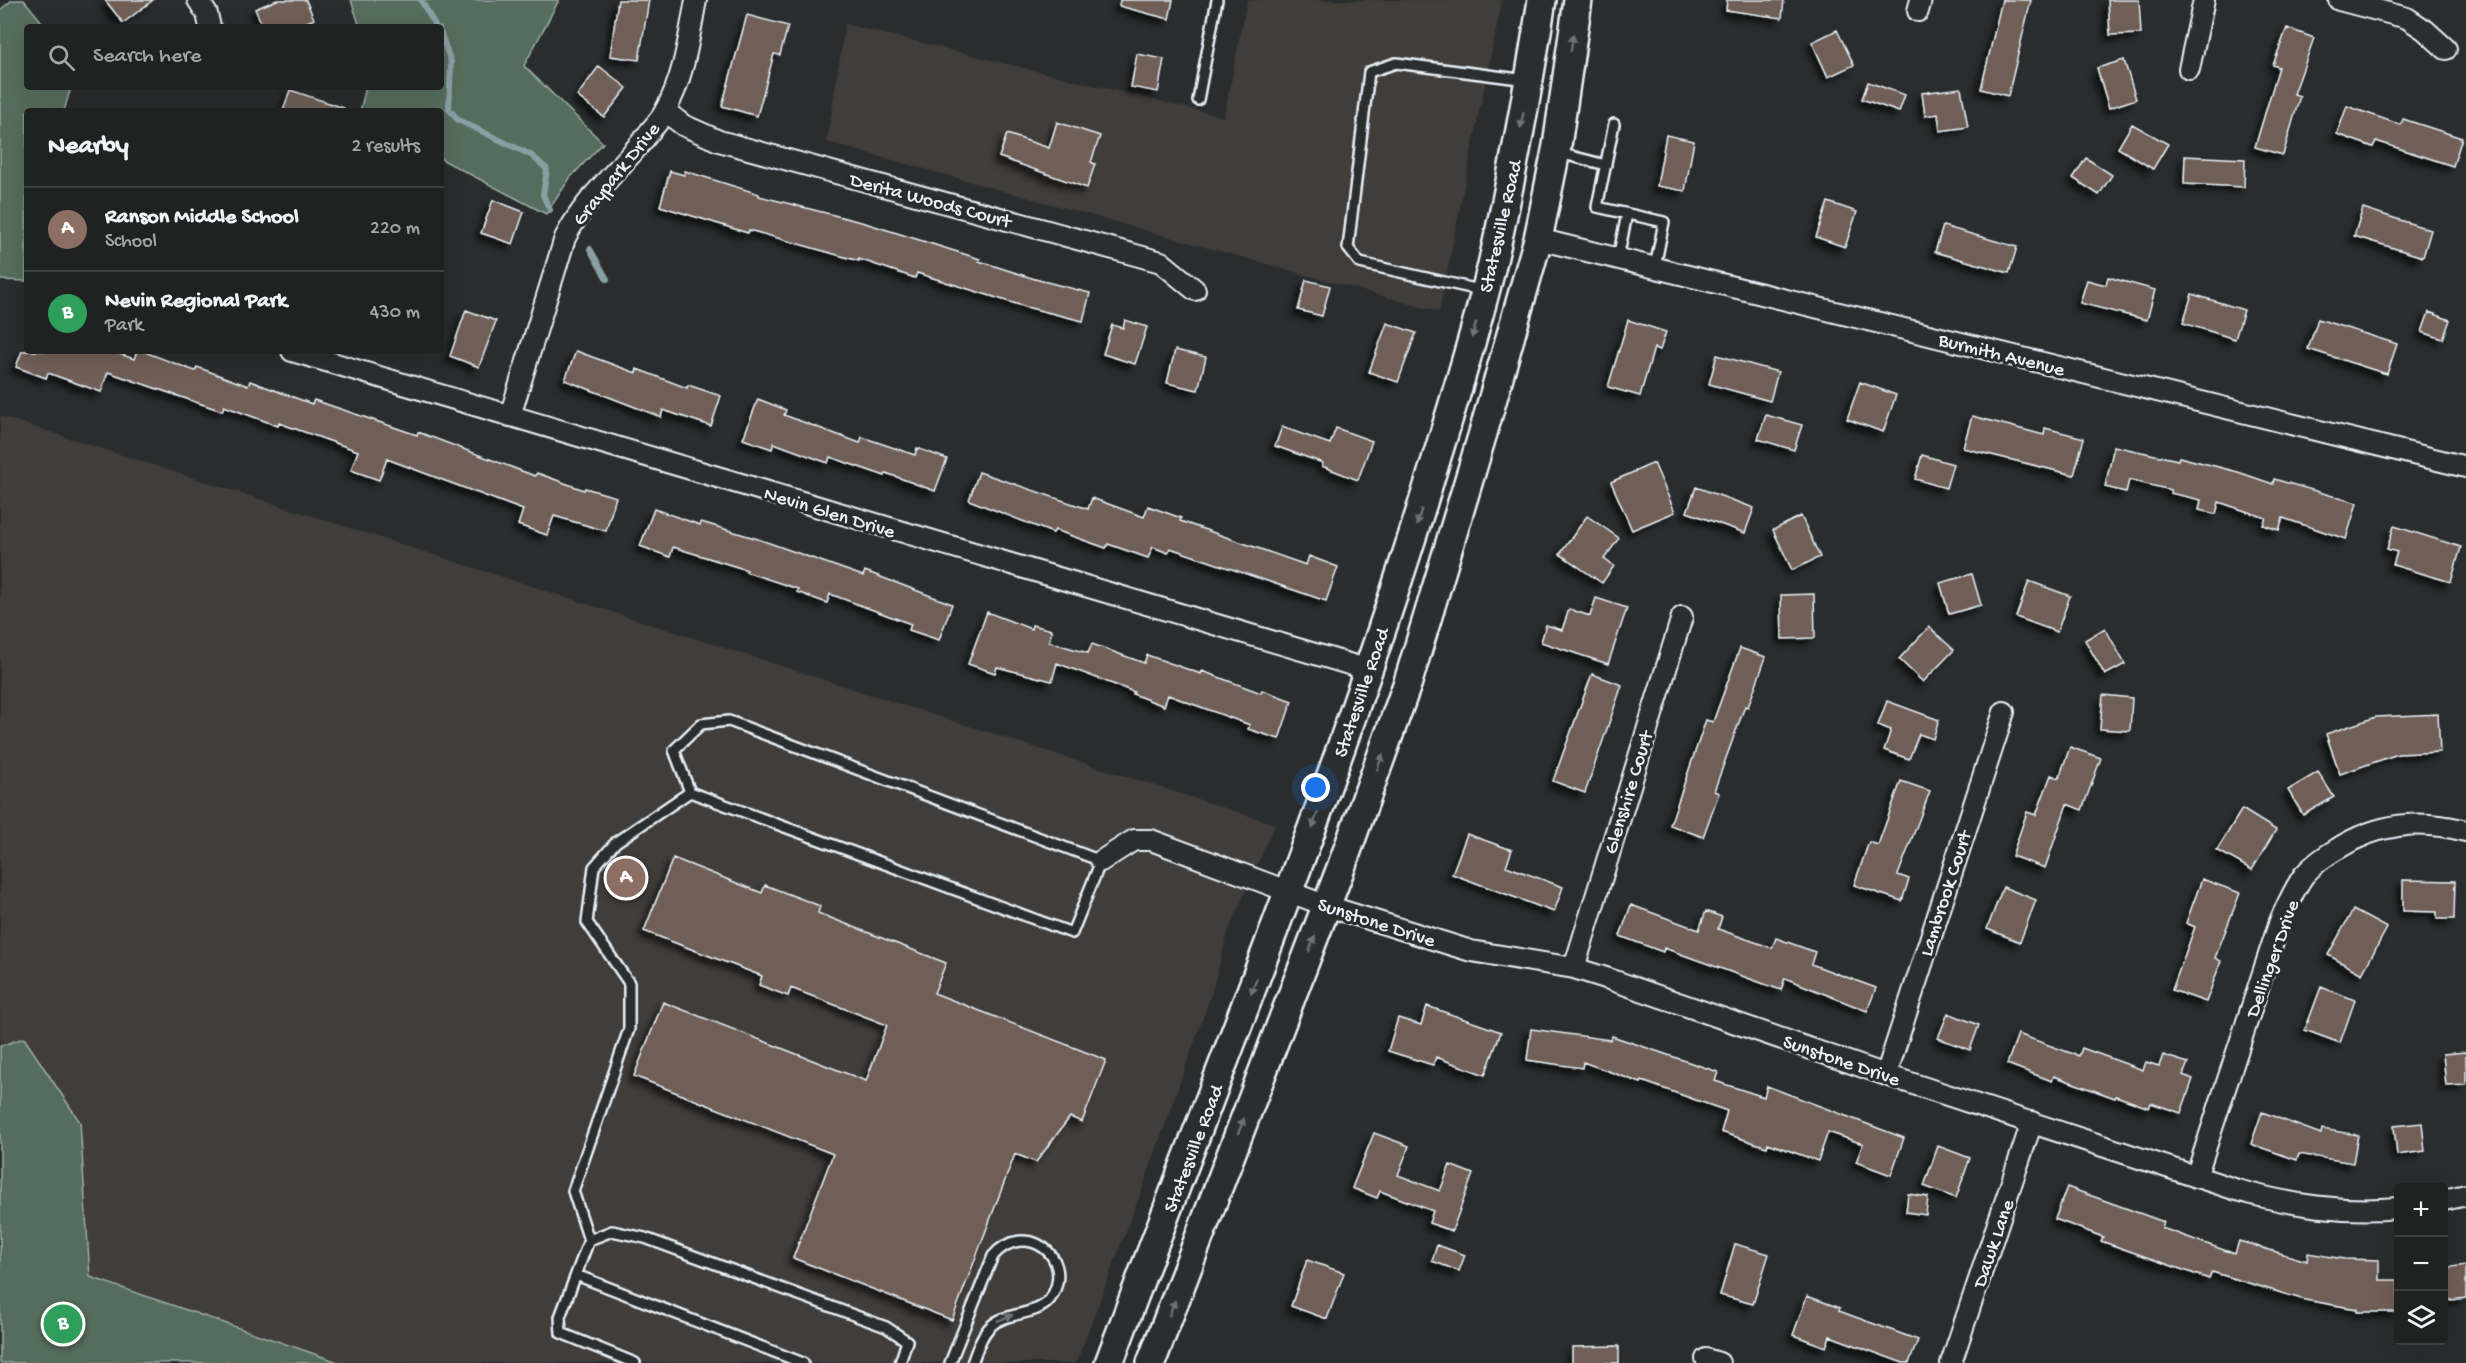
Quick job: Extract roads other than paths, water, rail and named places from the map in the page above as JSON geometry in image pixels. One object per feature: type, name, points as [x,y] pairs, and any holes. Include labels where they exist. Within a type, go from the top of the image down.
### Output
[{"type":"main road","name":"Statesville Road","points":[[1109,1363],[1288,892],[1369,670],[1405,563],[1485,291],[1507,195],[1542,0]]},
{"type":"main road","name":"Statesville Road","points":[[1151,1363],[1327,906],[1408,682],[1477,454],[1538,239],[1555,153],[1578,0]]},
{"type":"street","points":[[198,0],[207,14],[209,24]]},
{"type":"street","name":"Graypark Drive","points":[[510,416],[565,238],[575,217],[586,203],[638,147],[665,111],[683,67],[696,0]]},
{"type":"street","points":[[2189,69],[2204,0]]},
{"type":"street","points":[[2339,0],[2407,18],[2426,30],[2446,49]]},
{"type":"street","name":"Derita Woods Court","points":[[665,111],[683,125],[719,141],[1161,262],[1194,290]]},
{"type":"street","name":"Burmith Avenue","points":[[1538,239],[2466,467]]},
{"type":"street","name":"Nevin Glen Drive","points":[[302,354],[1369,670]]},
{"type":"street","name":"Glenshire Court","points":[[1574,968],[1682,617]]},
{"type":"street","name":"Lambrook Court","points":[[1886,1075],[2004,712]]},
{"type":"street","name":"Dellinger Drive","points":[[2196,1177],[2280,921],[2291,896],[2305,874],[2324,856],[2355,837],[2393,824],[2424,823],[2466,831]]},
{"type":"street","name":"Sunstone Drive","points":[[1101,861],[1134,840],[1150,840],[1327,906],[1471,951],[1574,968],[1886,1075],[2196,1177],[2285,1203],[2367,1211],[2394,1208]]},
{"type":"street","name":"Dawk Lane","points":[[1951,1363],[2032,1122]]},
{"type":"street","points":[[2448,1199],[2466,1195]]},
{"type":"lane","points":[[1198,100],[1218,0]]},
{"type":"lane","points":[[1485,291],[1360,263],[1348,248],[1369,72],[1396,63],[1529,81]]},
{"type":"lane","points":[[1614,124],[1598,207],[1664,222],[1655,267]]},
{"type":"lane","points":[[1555,153],[1606,165]]},
{"type":"lane","points":[[1618,258],[1627,214]]},
{"type":"lane","points":[[729,721],[1101,861],[1072,933],[690,792],[674,750],[701,724],[729,721]]},
{"type":"lane","points":[[635,1363],[561,1333],[560,1317],[589,1240],[573,1191],[629,1029],[629,983],[587,922],[594,867],[616,842],[690,792]]},
{"type":"lane","points":[[589,1240],[612,1231],[645,1238],[886,1327],[907,1341],[900,1363]]},
{"type":"lane","points":[[950,1363],[993,1256],[1000,1248],[1014,1241],[1028,1240],[1041,1245],[1051,1254],[1058,1268],[1058,1282],[1052,1298],[1040,1308],[999,1319],[989,1327],[972,1363]]},
{"type":"lane","points":[[576,1275],[803,1363]]},
{"type":"waterway","points":[[421,0],[434,24]]},
{"type":"waterway","points":[[444,42],[451,62],[449,109],[458,120],[531,155],[547,169],[543,195],[550,210]]},
{"type":"waterway","points":[[590,249],[607,279]]},
{"type":"place","name":"Ranson Middle School","points":[[626,878]]},
{"type":"place","name":"Nevin Regional Park","points":[[63,1324]]}]
